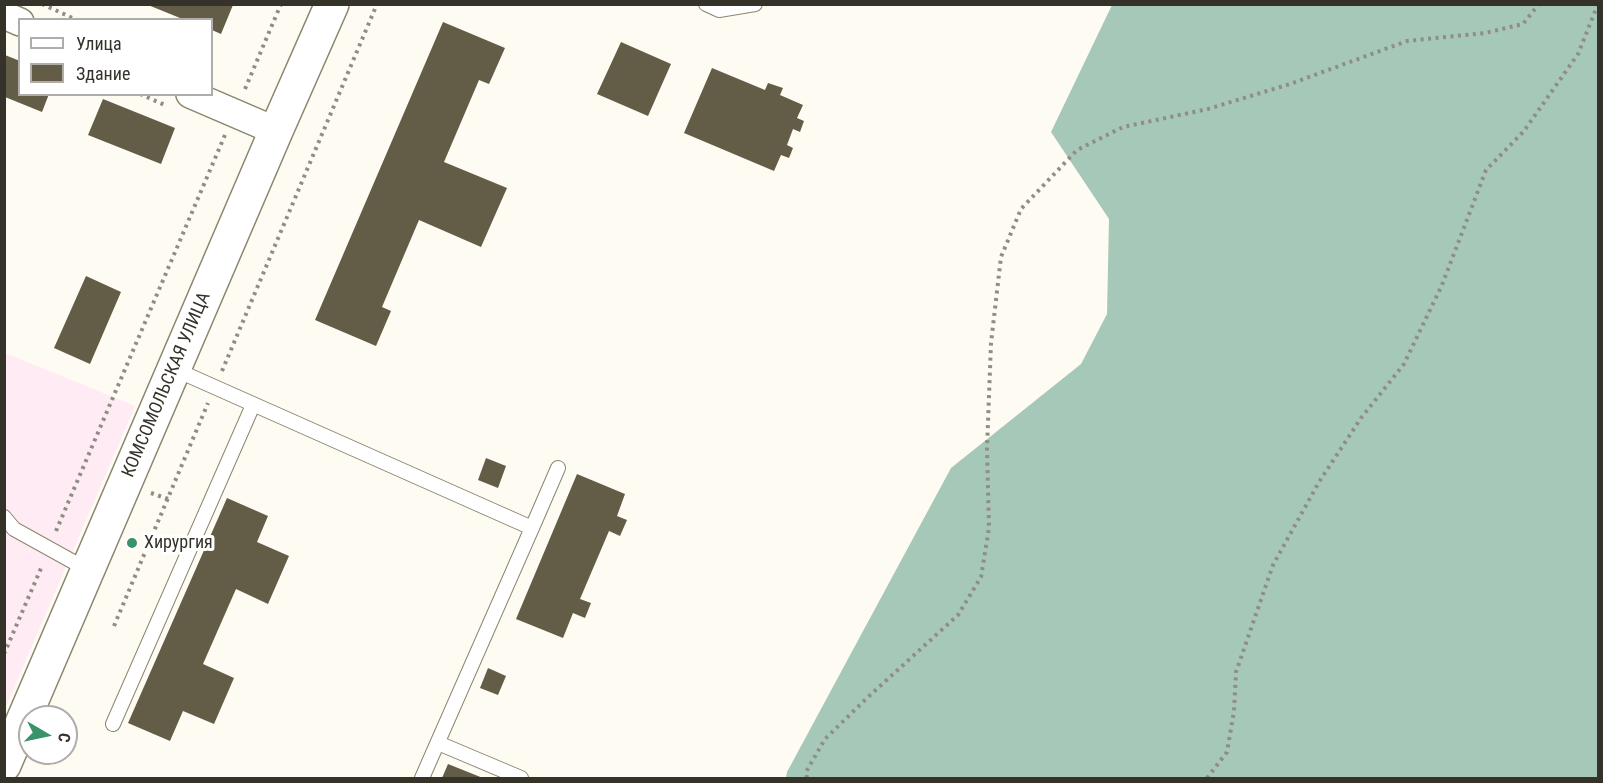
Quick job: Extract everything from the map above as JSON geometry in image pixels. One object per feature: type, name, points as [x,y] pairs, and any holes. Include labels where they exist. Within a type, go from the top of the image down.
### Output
[{"type":"street","name":"КОМСОМОЛЬСКАЯ УЛИЦА","points":[[4,765],[332,4]]},
{"type":"street","points":[[4,15],[18,21]]},
{"type":"street","points":[[195,96],[276,131]]},
{"type":"lane","points":[[706,4],[719,10],[755,4]]},
{"type":"lane","points":[[174,369],[532,528]]},
{"type":"lane","points":[[113,724],[253,405]]},
{"type":"lane","points":[[422,778],[558,468]]},
{"type":"lane","points":[[4,517],[14,529],[88,570]]},
{"type":"lane","points":[[438,743],[520,778]]},
{"type":"path","points":[[42,4],[72,18]]},
{"type":"path","points":[[4,654],[281,4]]},
{"type":"path","points":[[114,626],[377,4]]},
{"type":"path","points":[[807,778],[806,772],[825,739],[958,615],[981,577],[989,528],[987,449],[991,343],[1002,257],[1022,209],[1077,150],[1123,127],[1208,109],[1280,87],[1407,41],[1485,33],[1523,24],[1539,4]]},
{"type":"path","points":[[1207,778],[1227,752],[1234,711],[1236,672],[1273,565],[1337,454],[1361,418],[1404,364],[1442,285],[1486,170],[1524,131],[1578,54],[1598,4]]},
{"type":"path","points":[[148,492],[168,499]]},
{"type":"shaded area","points":[[5,353],[135,406],[5,709]]},
{"type":"green space","points":[[1112,5],[1598,5],[1598,778],[786,778],[787,772],[951,468],[1081,364],[1107,314],[1109,219],[1051,132]]},
{"type":"building","points":[[148,5],[233,5],[221,34],[213,30],[213,18],[180,18]]},
{"type":"building","points":[[443,22],[505,48],[489,84],[479,80],[444,162],[507,188],[481,247],[419,220],[382,307],[391,311],[376,346],[315,320]]},
{"type":"building","points":[[621,42],[671,64],[648,116],[597,94]]},
{"type":"building","points":[[5,55],[18,60],[18,96],[48,96],[42,112],[5,97]]},
{"type":"building","points":[[712,68],[765,90],[768,83],[783,88],[780,95],[803,105],[797,118],[804,121],[800,132],[793,129],[787,145],[793,148],[789,158],[781,155],[774,171],[684,133]]},
{"type":"building","points":[[103,99],[175,128],[161,164],[88,135]]},
{"type":"building","points":[[86,276],[121,292],[90,364],[54,348]]},
{"type":"building","points":[[486,458],[506,466],[498,488],[478,480]]},
{"type":"building","points":[[577,474],[625,494],[617,516],[627,520],[620,536],[609,531],[580,599],[591,603],[585,618],[573,613],[563,638],[516,619]]},
{"type":"building","points":[[227,498],[268,516],[257,542],[289,556],[268,604],[236,589],[203,664],[234,678],[214,724],[183,711],[170,741],[128,723]]},
{"type":"building","points":[[488,668],[506,676],[498,695],[480,688]]},
{"type":"building","points":[[448,764],[483,778],[442,778]]},
{"type":"place","name":"Хирургия","points":[[132,543]]}]
